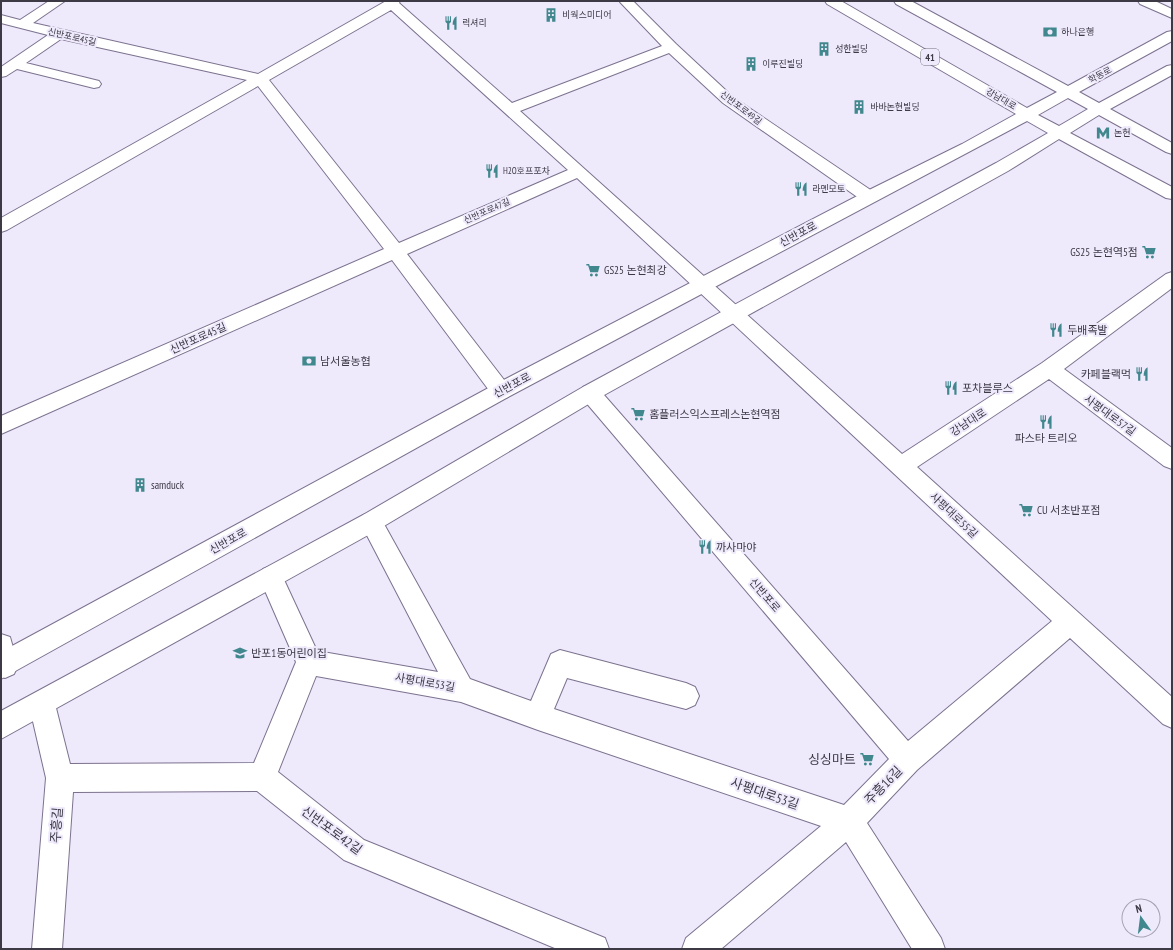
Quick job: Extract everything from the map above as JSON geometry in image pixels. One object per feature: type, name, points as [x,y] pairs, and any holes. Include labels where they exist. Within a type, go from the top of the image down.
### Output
[{"type":"street","points":[[8,22],[58,1]]},
{"type":"street","name":"신반포로49길","points":[[624,1],[728,100],[868,197]]},
{"type":"street","name":"강남대로","points":[[832,1],[1059,133],[1172,194]]},
{"type":"street","points":[[901,1],[1172,149]]},
{"type":"street","points":[[1145,1],[1172,14]]},
{"type":"street","points":[[1,226],[393,3],[704,285]]},
{"type":"street","name":"신반포로45길","points":[[8,22],[260,79]]},
{"type":"street","points":[[1,73],[59,34]]},
{"type":"street","name":"학동로","points":[[1028,114],[1172,35]]},
{"type":"street","points":[[511,109],[671,46]]},
{"type":"street","points":[[15,64],[94,84]]},
{"type":"street","points":[[1,726],[371,522],[590,393],[735,315],[1002,167],[1099,109],[1172,69]]},
{"type":"street","points":[[260,79],[395,251],[501,391]]},
{"type":"street","name":"신반포로","points":[[2,659],[501,391],[868,197],[968,147],[1028,114]]},
{"type":"street","name":"신반포로47길","points":[[395,251],[579,171]]},
{"type":"street","name":"신반포로45길","points":[[1,425],[395,251]]},
{"type":"street","name":"강남대로","points":[[901,466],[1048,369],[1172,279]]},
{"type":"street","name":"사평대로55길","points":[[704,285],[1069,622],[1172,715]]},
{"type":"street","name":"사평대로57길","points":[[1048,369],[1172,460]]},
{"type":"street","name":"신반포로","points":[[590,393],[907,760]]},
{"type":"street","points":[[371,522],[461,689]]},
{"type":"street","points":[[60,778],[262,777],[309,662],[271,577]]},
{"type":"street","name":"주흥16길","points":[[697,949],[849,821],[907,760],[1069,622]]},
{"type":"street","name":"사평대로53길","points":[[309,662],[461,689],[538,717],[849,821]]},
{"type":"street","points":[[538,717],[560,663],[686,696]]},
{"type":"street","name":"주흥길","points":[[42,704],[60,778],[47,949]]},
{"type":"street","name":"신반포로42길","points":[[262,777],[354,850],[594,949]]},
{"type":"street","points":[[849,821],[930,949]]},
{"type":"place","name":"비웍스미디어","points":[[551,15]]},
{"type":"place","name":"럭셔리","points":[[451,23]]},
{"type":"place","name":"하나은행","points":[[1050,32]]},
{"type":"place","name":"성한빌딩","points":[[824,49]]},
{"type":"place","name":"이루진빌딩","points":[[751,64]]},
{"type":"place","name":"바바논현빌딩","points":[[859,107]]},
{"type":"place","name":"논현","points":[[1103,133]]},
{"type":"place","name":"H2O호프포차","points":[[492,171]]},
{"type":"place","name":"라멘모토","points":[[801,189]]},
{"type":"place","name":"GS25 논현역5점","points":[[1149,252]]},
{"type":"place","name":"GS25 논현최강","points":[[593,270]]},
{"type":"place","name":"두배족발","points":[[1056,330]]},
{"type":"place","name":"남서울농협","points":[[309,361]]},
{"type":"place","name":"카페블랙먹","points":[[1142,374]]},
{"type":"place","name":"포차블루스","points":[[951,388]]},
{"type":"place","name":"홈플러스익스프레스논현역점","points":[[638,414]]},
{"type":"place","name":"파스타 트리오","points":[[1046,422]]},
{"type":"place","name":"samduck","points":[[140,485]]},
{"type":"place","name":"CU 서초반포점","points":[[1026,510]]},
{"type":"place","name":"까사마야","points":[[705,547]]},
{"type":"place","name":"반포1동어린이집","points":[[240,653]]},
{"type":"place","name":"싱싱마트","points":[[867,759]]}]
